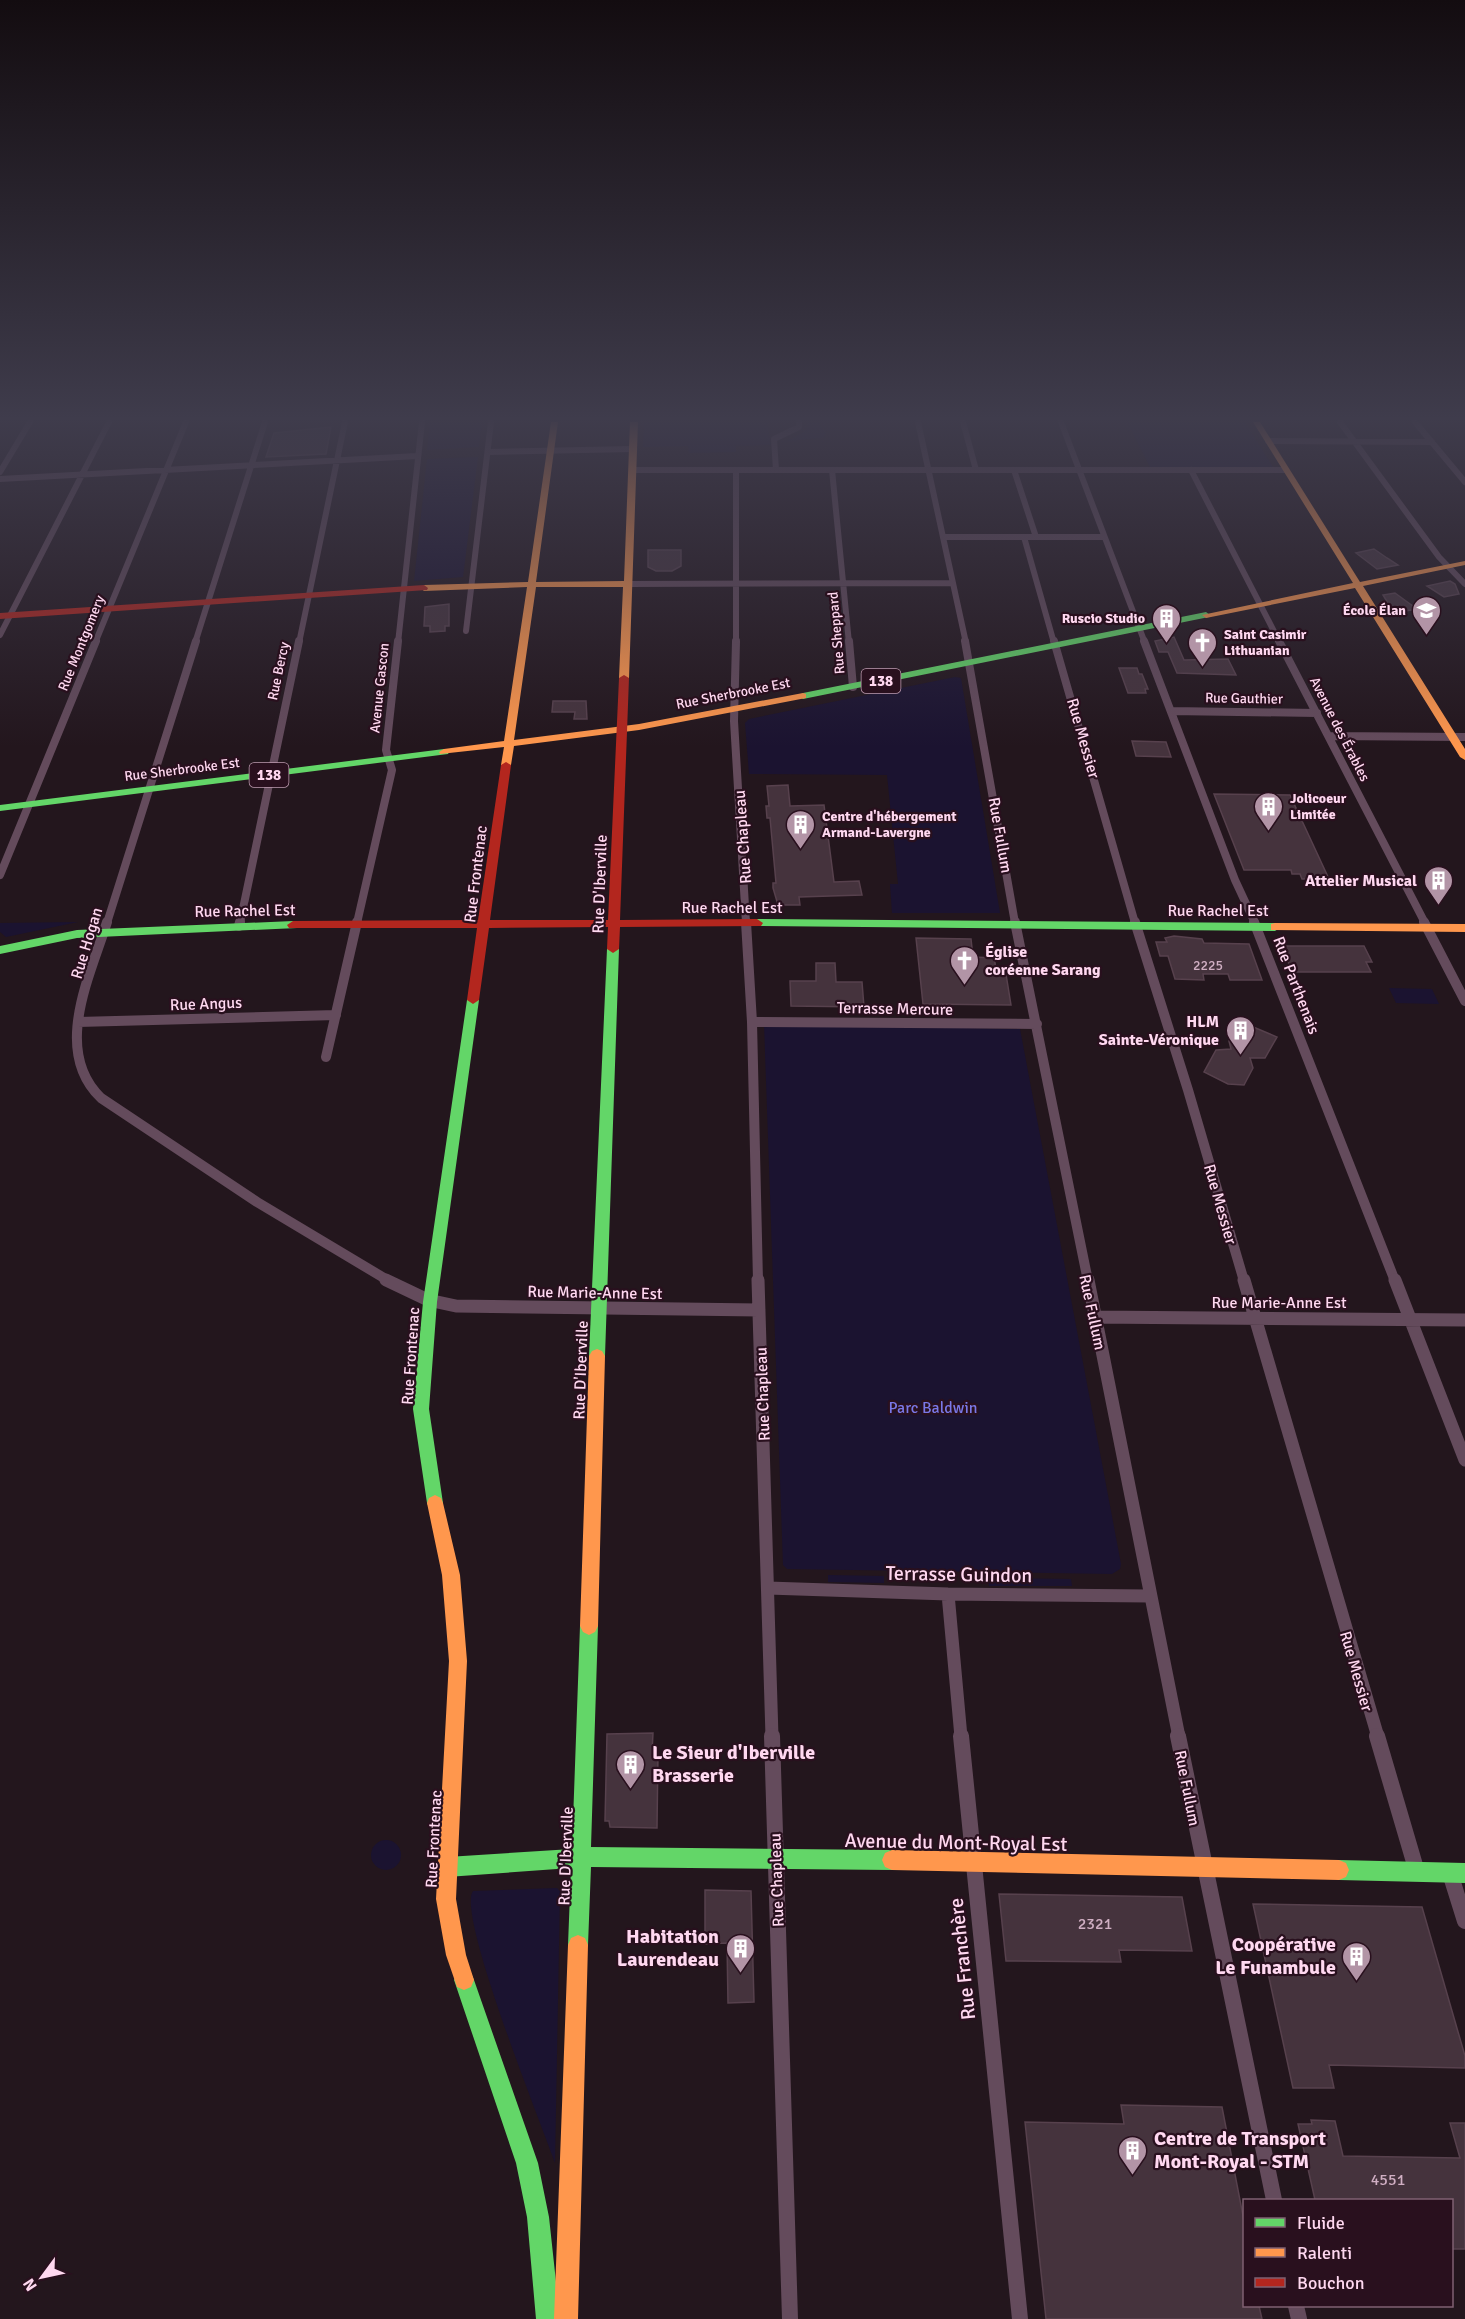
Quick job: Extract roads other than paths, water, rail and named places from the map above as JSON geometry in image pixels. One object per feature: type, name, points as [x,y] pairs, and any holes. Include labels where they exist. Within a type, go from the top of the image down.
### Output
[{"type":"main road","name":"Rue Frontenac","points":[[539,530],[486,923],[430,1302],[421,1409],[431,1487],[451,1575],[458,1661],[446,1899],[456,1955],[527,2163],[538,2217],[548,2319]]},
{"type":"main road","name":"Rue D'Iberville","points":[[566,2319],[599,1310],[630,530]]},
{"type":"main road","points":[[1324,530],[1459,737],[1465,757]]},
{"type":"main road","name":"Rue Sherbrooke Est","points":[[0,808],[622,730],[853,687],[1465,563]]},
{"type":"main road","points":[[5,616],[110,607],[472,585],[628,584]]},
{"type":"main road","name":"Rue Rachel Est","points":[[0,950],[48,938],[105,931],[357,924],[614,922],[1465,928]]},
{"type":"main road","name":"Avenue du Mont-Royal Est","points":[[447,1867],[581,1857],[972,1861],[1458,1873]]},
{"type":"street","points":[[0,635],[5,616],[52,530]]},
{"type":"street","name":"Rue Montgomery","points":[[0,875],[142,530]]},
{"type":"street","name":"Rue Hogan","points":[[231,530],[78,1022],[75,1044],[77,1060],[86,1083],[102,1098],[231,1187],[311,1236],[430,1302]]},
{"type":"street","name":"Rue Bercy","points":[[239,926],[321,530]]},
{"type":"street","name":"Avenue Gascon","points":[[326,1057],[392,770],[386,750],[410,530]]},
{"type":"street","points":[[466,631],[479,530]]},
{"type":"street","name":"Rue Chapleau","points":[[735,530],[734,721],[752,1022],[790,2319]]},
{"type":"street","name":"Rue Sheppard","points":[[838,530],[853,687]]},
{"type":"street","name":"Rue Fullum","points":[[941,530],[970,663],[1017,925],[1094,1317],[1275,2199]]},
{"type":"street","points":[[1034,530],[1036,537]]},
{"type":"street","name":"Rue Parthenais","points":[[1100,530],[1172,711],[1235,880],[1256,927],[1465,1460]]},
{"type":"street","name":"Avenue des Érables","points":[[1222,530],[1465,1001]]},
{"type":"street","points":[[1419,530],[1439,557],[1465,584]]},
{"type":"street","points":[[943,537],[1103,537]]},
{"type":"street","name":"Rue Messier","points":[[1024,537],[1418,1872]]},
{"type":"street","points":[[628,584],[952,583]]},
{"type":"street","name":"Rue Gauthier","points":[[1172,711],[1317,713]]},
{"type":"street","points":[[1329,736],[1459,737]]},
{"type":"street","name":"Rue Angus","points":[[78,1022],[336,1015]]},
{"type":"street","name":"Terrasse Mercure","points":[[752,1022],[1037,1024]]},
{"type":"street","name":"Rue Marie-Anne Est","points":[[430,1302],[456,1306],[599,1310],[759,1310]]},
{"type":"street","name":"Rue Marie-Anne Est","points":[[1094,1317],[1465,1320]]},
{"type":"street","name":"Terrasse Guindon","points":[[768,1588],[948,1594],[1150,1596]]},
{"type":"street","name":"Rue Franchère","points":[[948,1594],[972,1861],[1020,2319]]},
{"type":"street","points":[[1458,1873],[1465,1921]]},
{"type":"place","name":"École Élan","points":[[1427,636]]},
{"type":"place","name":"Ruscio Studio","points":[[1166,644]]},
{"type":"place","name":"Saint Casimir Lithuanian","points":[[1203,668]]},
{"type":"place","name":"Jolicoeur Limitée","points":[[1269,832]]},
{"type":"place","name":"Centre d'hébergement Armand-Lavergne","points":[[801,850]]},
{"type":"place","name":"Attelier Musical","points":[[1438,906]]},
{"type":"place","name":"Église coréenne Sarang","points":[[964,986]]},
{"type":"place","name":"HLM Sainte-Véronique","points":[[1240,1056]]},
{"type":"place","name":"Le Sieur d'Iberville Brasserie","points":[[631,1790]]},
{"type":"place","name":"Habitation Laurendeau","points":[[740,1974]]},
{"type":"place","name":"Coopérative Le Funambule","points":[[1357,1982]]},
{"type":"place","name":"Centre de Transport Mont-Royal - STM","points":[[1133,2176]]},
{"type":"park label","name":"Parc Baldwin","points":[[933,1407]]}]
